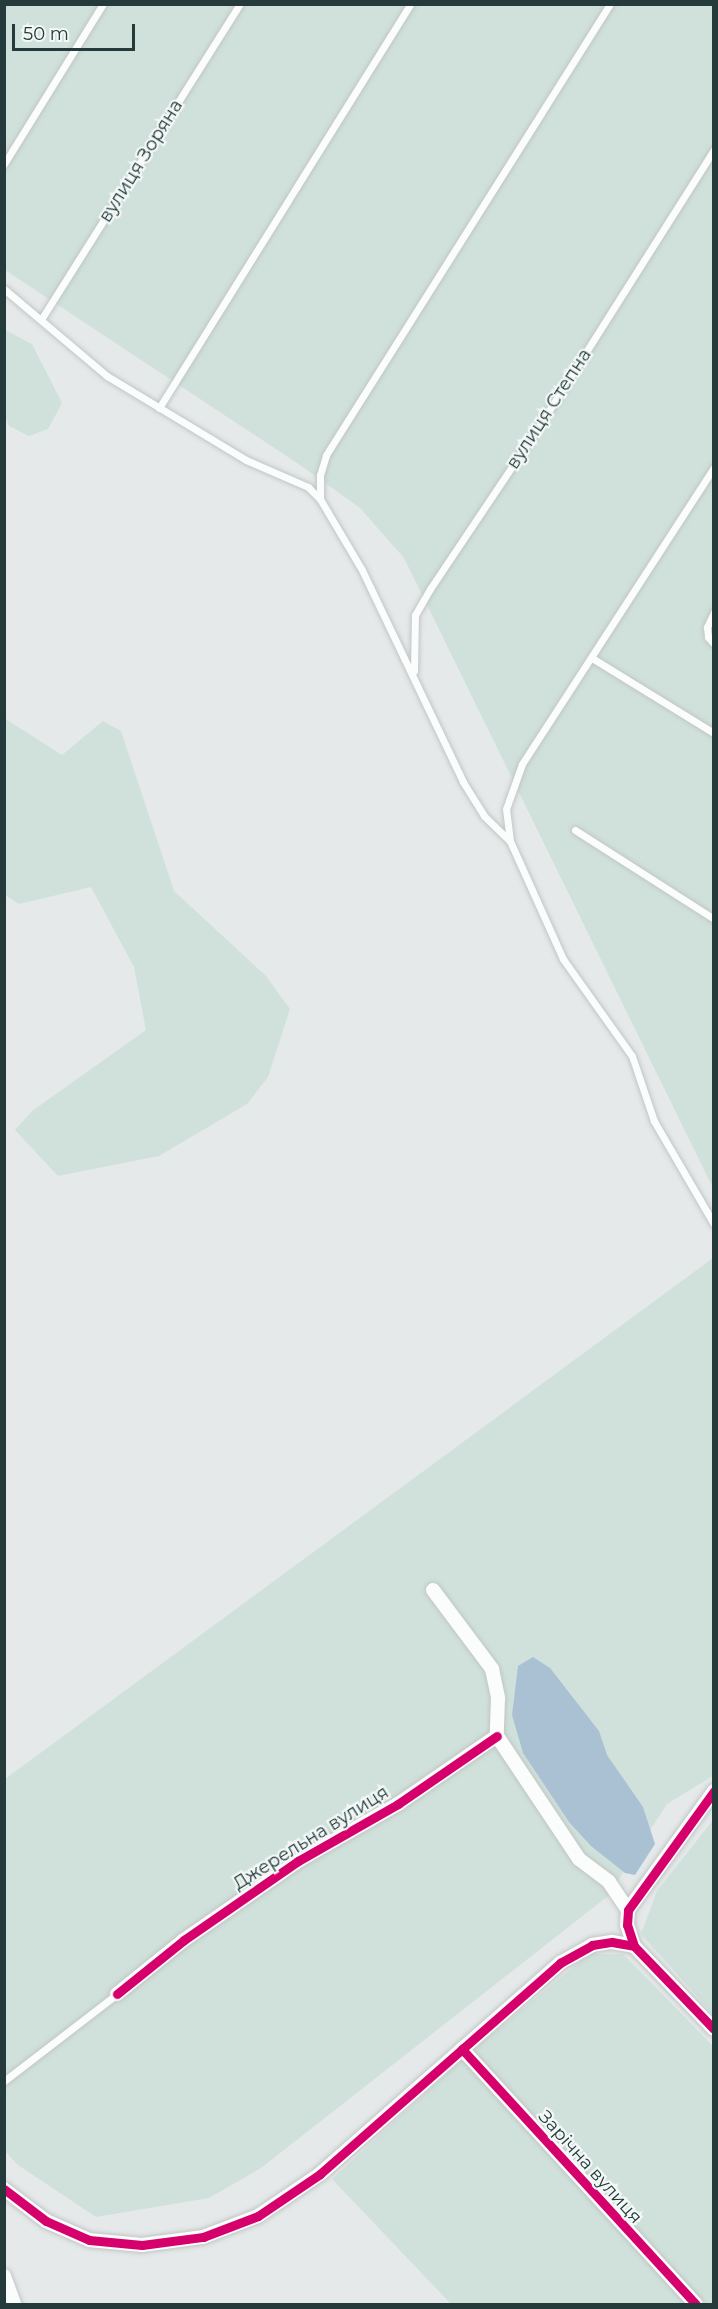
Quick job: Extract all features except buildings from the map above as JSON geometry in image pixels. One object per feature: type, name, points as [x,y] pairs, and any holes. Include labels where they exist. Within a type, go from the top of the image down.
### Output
[{"type":"street","points":[[433,1590],[492,1669],[498,1698],[497,1736],[579,1859],[609,1882],[628,1910]]},
{"type":"street","name":"Джерельна вулиця","points":[[117,1994],[184,1940],[298,1861],[398,1804],[497,1736]]},
{"type":"street","points":[[714,1791],[628,1910],[627,1924],[634,1946],[714,2030]]},
{"type":"street","points":[[4,2189],[46,2221],[89,2240],[142,2245],[203,2237],[258,2216],[320,2174],[560,1963],[592,1945],[612,1942],[634,1946]]},
{"type":"street","name":"Зарічна вулиця","points":[[462,2049],[696,2304]]},
{"type":"street","points":[[4,2276],[14,2304]]},
{"type":"lane","points":[[4,164],[103,4]]},
{"type":"lane","name":"вулиця Зоряна","points":[[42,318],[240,4]]},
{"type":"lane","points":[[159,408],[410,4]]},
{"type":"lane","points":[[320,499],[320,475],[326,455],[610,4]]},
{"type":"lane","name":"вулиця Степна","points":[[415,677],[412,634],[415,615],[714,149]]},
{"type":"lane","points":[[4,289],[42,318],[93,366],[246,460],[308,487],[320,499],[362,570],[415,677],[463,782],[484,816],[510,842]]},
{"type":"lane","points":[[714,467],[513,783],[506,809],[510,842],[549,934],[632,1056],[654,1121],[714,1224]]},
{"type":"lane","points":[[714,612],[707,627],[708,637],[714,644]]},
{"type":"lane","points":[[592,658],[714,733]]},
{"type":"lane","points":[[575,830],[714,919]]},
{"type":"lane","points":[[4,2080],[117,1994]]},
{"type":"shaded area","points":[[4,5],[713,5],[713,1188],[404,558],[360,508],[300,465],[5,270]]},
{"type":"shaded area","points":[[5,330],[32,344],[62,403],[48,429],[29,436],[9,426],[5,416]]},
{"type":"shaded area","points":[[4,718],[62,755],[103,721],[121,731],[174,891],[266,976],[290,1009],[268,1077],[247,1104],[159,1156],[58,1176],[15,1130],[32,1111],[146,1030],[134,967],[91,887],[19,904],[5,895]]},
{"type":"shaded area","points":[[713,1258],[713,1776],[667,1804],[608,1896],[261,2168],[209,2198],[96,2217],[18,2165],[5,2151],[5,1779]]},
{"type":"shaded area","points":[[713,1820],[713,2014],[641,1934],[657,1891]]},
{"type":"shaded area","points":[[589,1954],[623,1954],[713,2046],[713,2304],[451,2304],[332,2179],[473,2050]]},
{"type":"water","points":[[533,1657],[550,1668],[599,1731],[607,1755],[643,1807],[655,1844],[635,1875],[625,1873],[591,1846],[569,1822],[523,1753],[512,1715],[518,1666]]},
{"type":"cycle path","points":[[117,1994],[184,1940],[298,1861],[398,1804],[497,1736]]},
{"type":"cycle path","points":[[634,1946],[627,1925],[628,1910],[714,1791]]},
{"type":"cycle path","points":[[4,2189],[46,2221],[89,2240],[142,2245],[203,2237],[258,2216],[320,2174],[560,1963],[592,1945],[612,1942],[634,1946],[714,2029]]},
{"type":"cycle path","points":[[462,2049],[696,2304]]}]
